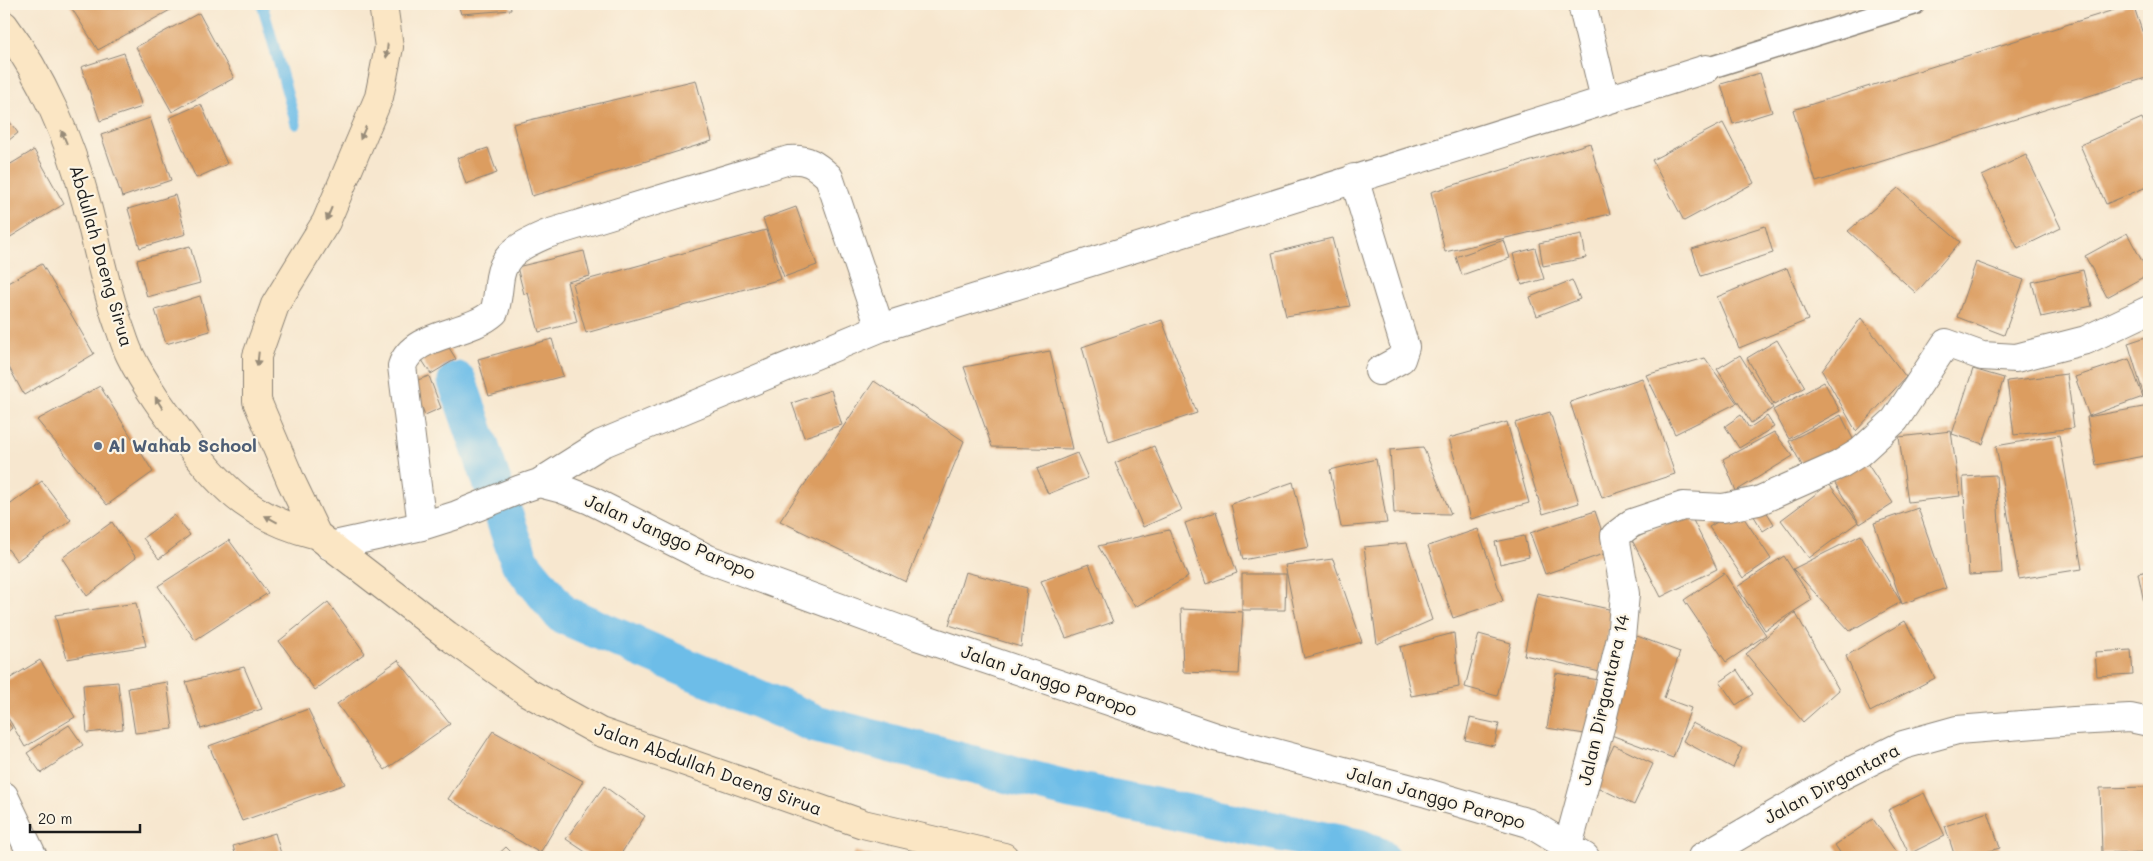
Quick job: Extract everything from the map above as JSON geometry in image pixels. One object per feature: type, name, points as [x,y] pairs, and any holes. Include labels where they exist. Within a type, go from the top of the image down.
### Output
[{"type":"main road","points":[[323,540],[291,481],[257,401],[258,356],[275,305],[326,222],[379,97],[389,47],[383,4]]},
{"type":"main road","name":"Abdullah Daeng Sirua","points":[[4,25],[40,82],[64,138],[86,203],[105,284],[129,354],[162,408],[207,468],[226,488],[256,511],[279,523],[323,540]]},
{"type":"main road","name":"Jalan Abdullah Daeng Sirua","points":[[323,540],[527,692],[600,732],[862,824],[1004,857]]},
{"type":"street","points":[[1582,4],[1605,99]]},
{"type":"street","points":[[323,540],[422,526],[457,515],[530,486],[601,444],[880,328],[1605,99],[1706,69]]},
{"type":"street","points":[[422,526],[402,366],[410,352],[423,342],[473,327],[494,312],[500,275],[508,258],[519,246],[547,234],[789,160],[801,158],[815,164],[829,177],[880,328]]},
{"type":"street","points":[[1354,178],[1405,347],[1401,360],[1379,371]]},
{"type":"street","name":"Jalan Dirgantara 14","points":[[1576,852],[1601,724],[1621,638],[1625,594],[1615,536],[1632,523],[1683,506],[1723,508],[1758,502],[1839,465],[1860,452],[1895,420],[1946,344],[1982,356],[2016,358],[2086,340],[2149,310]]},
{"type":"street","name":"Jalan Janggo Paropo","points":[[530,486],[562,489],[590,500],[708,559],[917,636],[1215,738],[1427,793],[1529,823],[1576,852]]},
{"type":"street","name":"Jalan Dirgantara","points":[[1702,857],[1843,775],[1903,745],[1957,730],[2074,720],[2130,718],[2149,722]]},
{"type":"street","points":[[4,796],[33,857]]},
{"type":"lane","points":[[1706,69],[1914,4]]},
{"type":"building","points":[[69,4],[181,4],[98,50]]},
{"type":"building","points":[[458,4],[510,4],[511,10],[461,14]]},
{"type":"building","points":[[2133,4],[2149,52],[2149,77],[1816,182],[1793,110]]},
{"type":"building","points":[[199,13],[234,78],[172,112],[136,47]]},
{"type":"building","points":[[124,53],[142,107],[100,121],[81,67]]},
{"type":"building","points":[[1760,73],[1772,112],[1733,124],[1721,84]]},
{"type":"building","points":[[696,80],[712,141],[532,196],[513,124]]},
{"type":"building","points":[[201,104],[227,164],[196,178],[169,118]]},
{"type":"building","points":[[4,114],[18,133],[4,144]]},
{"type":"building","points":[[150,118],[171,180],[122,197],[101,135]]},
{"type":"building","points":[[2142,118],[2149,136],[2149,186],[2106,204],[2080,145]]},
{"type":"building","points":[[1723,123],[1754,183],[1684,221],[1652,160]]},
{"type":"building","points":[[1590,143],[1610,214],[1445,252],[1431,192]]},
{"type":"building","points":[[488,148],[497,173],[466,184],[457,158]]},
{"type":"building","points":[[34,150],[64,204],[4,241],[4,168]]},
{"type":"building","points":[[2026,155],[2061,228],[2018,249],[1982,176]]},
{"type":"building","points":[[1898,188],[1960,242],[1916,293],[1848,231]]},
{"type":"building","points":[[175,195],[186,234],[140,248],[128,209]]},
{"type":"building","points":[[796,207],[817,265],[784,277],[763,219]]},
{"type":"building","points":[[1765,226],[1773,253],[1701,276],[1692,249]]},
{"type":"building","points":[[766,230],[781,279],[586,333],[572,284]]},
{"type":"building","points":[[2127,233],[2149,274],[2107,297],[2085,256]]},
{"type":"building","points":[[1582,234],[1586,258],[1543,266],[1539,243]]},
{"type":"building","points":[[1332,238],[1350,306],[1286,316],[1272,253]]},
{"type":"building","points":[[1504,240],[1510,258],[1462,275],[1456,257]]},
{"type":"building","points":[[190,246],[200,283],[147,297],[137,260]]},
{"type":"building","points":[[1535,248],[1544,279],[1522,285],[1513,254]]},
{"type":"building","points":[[584,251],[590,276],[567,282],[577,322],[539,332],[528,293],[524,294],[517,267]]},
{"type":"building","points":[[1976,262],[2024,280],[2004,335],[1957,317]]},
{"type":"building","points":[[42,264],[94,354],[24,395],[4,358],[4,285]]},
{"type":"building","points":[[1787,268],[1808,320],[1739,348],[1717,297]]},
{"type":"building","points":[[2083,270],[2092,306],[2041,317],[2032,282]]},
{"type":"building","points":[[1572,280],[1580,299],[1537,316],[1530,297]]},
{"type":"building","points":[[200,296],[210,331],[166,344],[155,310]]},
{"type":"building","points":[[1861,318],[1906,377],[1856,431],[1822,371]]},
{"type":"building","points":[[1162,320],[1197,413],[1109,442],[1082,347]]},
{"type":"building","points":[[2149,336],[2149,398],[2145,400],[2128,343]]},
{"type":"building","points":[[552,339],[563,376],[489,396],[478,359]]},
{"type":"building","points":[[1777,340],[1805,387],[1774,405],[1747,358]]},
{"type":"building","points":[[448,346],[456,359],[431,374],[422,360]]},
{"type":"building","points":[[1050,351],[1072,449],[992,447],[964,367]]},
{"type":"building","points":[[1740,355],[1773,408],[1751,423],[1717,369]]},
{"type":"building","points":[[1705,358],[1737,403],[1675,434],[1646,375]]},
{"type":"building","points":[[2129,359],[2143,397],[2089,416],[2075,377]]},
{"type":"building","points":[[1973,369],[2004,378],[1983,444],[1952,434]]},
{"type":"building","points":[[2067,374],[2074,428],[2014,435],[2007,381]]},
{"type":"building","points":[[429,376],[441,408],[425,415],[412,382]]},
{"type":"building","points":[[1642,378],[1675,474],[1602,498],[1570,402]]},
{"type":"building","points":[[874,381],[964,441],[906,582],[780,521]]},
{"type":"building","points":[[1824,382],[1840,411],[1789,439],[1773,410]]},
{"type":"building","name":"Al Wahab School","points":[[100,386],[153,472],[107,505],[37,420]]},
{"type":"building","points":[[831,390],[842,425],[804,437],[792,403]]},
{"type":"building","points":[[2149,406],[2149,455],[2096,465],[2087,417]]},
{"type":"building","points":[[1550,412],[1579,503],[1543,514],[1515,423]]},
{"type":"building","points":[[1741,415],[1749,428],[1767,416],[1774,427],[1739,448],[1725,426]]},
{"type":"building","points":[[1841,415],[1858,449],[1807,475],[1789,441]]},
{"type":"building","points":[[1507,422],[1529,503],[1471,519],[1449,438]]},
{"type":"building","points":[[1951,431],[1960,496],[1908,502],[1899,437]]},
{"type":"building","points":[[1774,432],[1793,456],[1736,491],[1723,459]]},
{"type":"building","points":[[2059,435],[2082,569],[2019,579],[1996,446]]},
{"type":"building","points":[[1154,446],[1182,510],[1143,527],[1115,463]]},
{"type":"building","points":[[1423,447],[1451,514],[1394,513],[1390,450]]},
{"type":"building","points":[[1077,453],[1088,478],[1048,494],[1037,469]]},
{"type":"building","points":[[1376,459],[1387,523],[1341,527],[1330,470]]},
{"type":"building","points":[[1865,460],[1893,503],[1860,524],[1833,480]]},
{"type":"building","points":[[1996,475],[2002,573],[1969,575],[1963,477]]},
{"type":"building","points":[[42,481],[71,520],[17,561],[4,544],[4,509]]},
{"type":"building","points":[[1293,482],[1309,547],[1243,560],[1231,504]]},
{"type":"building","points":[[1829,484],[1858,522],[1809,558],[1781,520]]},
{"type":"building","points":[[1763,506],[1774,524],[1763,531],[1752,513]]},
{"type":"building","points":[[1918,508],[1946,588],[1902,604],[1874,523]]},
{"type":"building","points":[[1738,509],[1771,559],[1743,578],[1709,527]]},
{"type":"building","points":[[1595,511],[1609,552],[1545,574],[1530,533]]},
{"type":"building","points":[[1216,512],[1237,573],[1206,584],[1185,523]]},
{"type":"building","points":[[1689,512],[1717,569],[1661,597],[1632,540]]},
{"type":"building","points":[[174,515],[190,535],[159,559],[143,538]]},
{"type":"building","points":[[112,522],[136,558],[87,596],[62,558]]},
{"type":"building","points":[[1478,529],[1503,601],[1453,618],[1428,546]]},
{"type":"building","points":[[1169,530],[1188,577],[1135,607],[1098,546]]},
{"type":"building","points":[[1861,535],[1901,602],[1850,631],[1793,569]]},
{"type":"building","points":[[1524,536],[1529,557],[1500,564],[1495,542]]},
{"type":"building","points":[[229,540],[268,593],[195,640],[158,586]]},
{"type":"building","points":[[1407,543],[1432,620],[1377,644],[1364,547]]},
{"type":"building","points":[[1784,556],[1812,600],[1765,630],[1737,587]]},
{"type":"building","points":[[1333,559],[1362,642],[1304,658],[1285,565]]},
{"type":"building","points":[[1089,564],[1113,622],[1066,638],[1041,581]]},
{"type":"building","points":[[2149,571],[2149,622],[2148,622],[2138,573]]},
{"type":"building","points":[[965,572],[1027,588],[1021,647],[949,625]]},
{"type":"building","points":[[1724,573],[1766,635],[1726,662],[1684,600]]},
{"type":"building","points":[[1242,574],[1286,574],[1285,610],[1242,610]]},
{"type":"building","points":[[1537,593],[1613,610],[1600,672],[1524,655]]},
{"type":"building","points":[[328,602],[365,653],[315,690],[279,641]]},
{"type":"building","points":[[136,603],[146,646],[67,659],[55,615]]},
{"type":"building","points":[[1181,609],[1243,612],[1239,674],[1183,672]]},
{"type":"building","points":[[1795,612],[1839,690],[1803,722],[1746,654]]},
{"type":"building","points":[[1905,621],[1935,678],[1870,712],[1846,656]]},
{"type":"building","points":[[1454,633],[1459,687],[1411,696],[1400,647]]},
{"type":"building","points":[[1479,634],[1511,643],[1497,696],[1465,687]]},
{"type":"building","points":[[1637,636],[1680,652],[1664,698],[1691,708],[1673,758],[1603,732]]},
{"type":"building","points":[[2131,650],[2133,674],[2097,676],[2095,652]]},
{"type":"building","points":[[40,660],[75,717],[25,747],[4,711],[4,682]]},
{"type":"building","points":[[398,660],[450,724],[385,770],[337,704]]},
{"type":"building","points":[[244,667],[262,709],[201,729],[186,682]]},
{"type":"building","points":[[1737,670],[1753,694],[1736,705],[1720,682]]},
{"type":"building","points":[[1556,673],[1599,680],[1591,735],[1547,728]]},
{"type":"building","points":[[118,682],[123,729],[87,733],[83,685]]},
{"type":"building","points":[[167,682],[173,729],[135,733],[128,688]]},
{"type":"building","points":[[308,709],[345,784],[242,821],[209,746]]},
{"type":"building","points":[[4,717],[12,728],[4,735]]},
{"type":"building","points":[[1470,718],[1499,724],[1494,746],[1465,740]]},
{"type":"building","points":[[1692,723],[1742,748],[1733,768],[1683,741]]},
{"type":"building","points":[[69,725],[83,745],[41,773],[27,753]]},
{"type":"building","points":[[493,731],[583,781],[540,853],[448,799]]},
{"type":"building","points":[[1614,745],[1653,764],[1634,805],[1595,786]]},
{"type":"building","points":[[604,786],[645,816],[619,857],[593,857],[566,839]]},
{"type":"building","points":[[2149,787],[2149,852],[2102,853],[2100,788]]},
{"type":"building","points":[[1924,793],[1945,836],[1909,854],[1888,810]]},
{"type":"building","points":[[1988,812],[2000,848],[1968,857],[1955,857],[1945,826]]},
{"type":"building","points":[[1873,819],[1898,855],[1895,857],[1843,857],[1835,845]]},
{"type":"building","points":[[275,833],[282,857],[236,857],[233,846]]},
{"type":"building","points":[[506,847],[516,857],[495,857]]},
{"type":"building","points":[[855,851],[875,857],[853,857]]},
{"type":"waterway","points":[[262,4],[296,124]]},
{"type":"waterway","points":[[457,381],[520,562],[562,614],[816,724],[1070,790],[1359,848],[1379,857]]},
{"type":"place","name":"Al Wahab School","points":[[98,446]]}]
